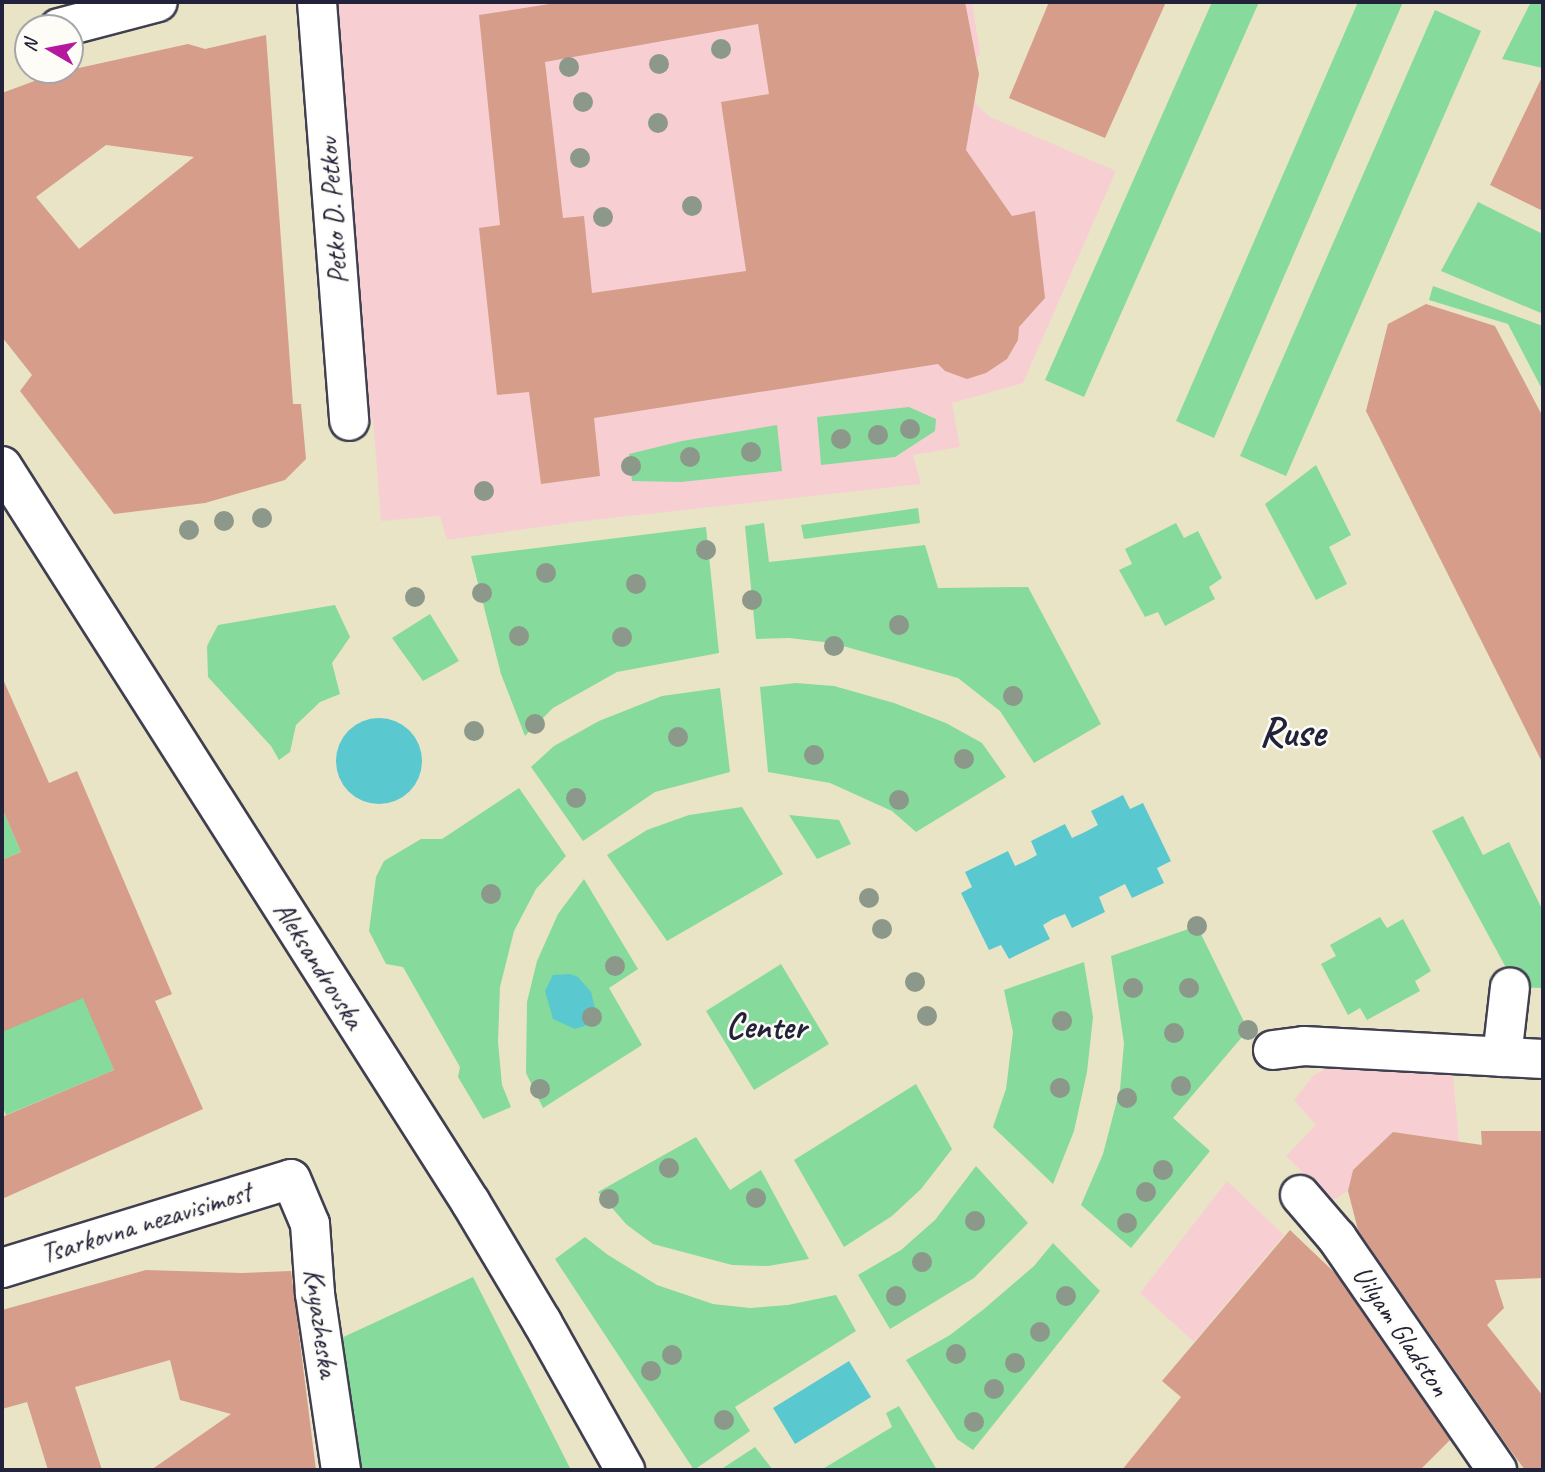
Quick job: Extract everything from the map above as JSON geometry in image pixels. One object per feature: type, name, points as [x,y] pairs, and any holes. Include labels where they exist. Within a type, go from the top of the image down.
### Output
[{"type":"street","points":[[84,21],[158,2]]},
{"type":"street","name":"Petko D. Petkov","points":[[317,2],[349,421]]},
{"type":"street","name":"Aleksandrovska","points":[[2,466],[471,1203],[625,1470]]},
{"type":"street","points":[[1502,1057],[1510,986]]},
{"type":"street","points":[[1273,1050],[1304,1046],[1543,1059]]},
{"type":"street","name":"Tsarkovna nezavisimost","points":[[2,1268],[291,1179]]},
{"type":"street","name":"Knyazheska","points":[[291,1179],[310,1224],[315,1294],[341,1470]]},
{"type":"street","name":"Uilyam Gladston","points":[[1300,1195],[1338,1238],[1497,1470]]},
{"type":"shaded area","points":[[317,2],[972,2],[980,52],[966,80],[978,106],[990,117],[1116,171],[1023,383],[952,403],[960,447],[913,455],[921,484],[575,522],[447,540],[440,516],[381,521],[373,419],[349,421]]},
{"type":"shaded area","points":[[1338,1063],[1453,1075],[1459,1142],[1393,1132],[1353,1170],[1348,1191],[1332,1201],[1286,1156],[1316,1125],[1294,1100],[1314,1075]]},
{"type":"shaded area","points":[[1227,1181],[1284,1235],[1194,1342],[1140,1293]]},
{"type":"green space","points":[[1212,2],[1259,2],[1084,397],[1045,380]]},
{"type":"green space","points":[[1358,2],[1403,2],[1214,438],[1176,421]]},
{"type":"green space","points":[[1531,2],[1543,2],[1543,68],[1502,59]]},
{"type":"green space","points":[[1435,10],[1481,31],[1286,476],[1240,456]]},
{"type":"green space","points":[[1478,202],[1543,234],[1541,313],[1441,271]]},
{"type":"green space","points":[[1433,286],[1543,326],[1543,391],[1508,324],[1429,300]]},
{"type":"green space","points":[[909,407],[936,419],[935,431],[895,457],[821,465],[817,417]]},
{"type":"green space","points":[[777,425],[782,471],[681,482],[632,481],[629,454],[682,441]]},
{"type":"green space","points":[[1316,465],[1351,535],[1329,547],[1347,584],[1316,600],[1265,504]]},
{"type":"green space","points":[[918,508],[920,523],[804,539],[801,525]]},
{"type":"green space","points":[[764,523],[769,562],[925,545],[938,588],[1028,587],[1101,724],[1034,763],[1000,711],[958,678],[832,643],[789,638],[756,639],[745,526]]},
{"type":"green space","points":[[1176,523],[1184,538],[1198,531],[1222,578],[1209,587],[1215,599],[1165,626],[1158,612],[1145,617],[1119,570],[1132,564],[1125,549]]},
{"type":"green space","points":[[706,527],[719,653],[617,672],[553,708],[525,736],[501,674],[471,556]]},
{"type":"green space","points":[[335,605],[350,637],[332,663],[340,694],[320,702],[296,725],[290,752],[279,760],[271,746],[208,677],[207,646],[218,625]]},
{"type":"green space","points":[[430,614],[459,661],[423,681],[392,638]]},
{"type":"green space","points":[[796,683],[834,686],[894,703],[946,723],[982,743],[1006,777],[916,832],[892,811],[830,783],[768,772],[760,687]]},
{"type":"green space","points":[[720,688],[730,772],[655,792],[583,841],[531,767],[554,746],[599,721],[662,696]]},
{"type":"green space","points":[[519,788],[566,856],[536,889],[514,931],[500,987],[498,1042],[502,1085],[511,1107],[483,1119],[458,1077],[460,1067],[403,967],[386,964],[369,931],[376,877],[384,861],[421,839],[442,839]]},
{"type":"green space","points":[[742,807],[783,874],[667,941],[607,855],[647,830],[689,815]]},
{"type":"green space","points":[[2,808],[21,852],[2,860]]},
{"type":"green space","points":[[789,815],[839,820],[851,844],[817,859]]},
{"type":"green space","points":[[1463,816],[1483,855],[1509,842],[1543,911],[1543,988],[1510,987],[1511,977],[1432,831]]},
{"type":"green space","points":[[584,879],[638,969],[609,988],[642,1045],[543,1108],[526,1073],[527,1002],[537,961],[558,914]]},
{"type":"green space","points":[[1380,917],[1387,928],[1403,919],[1431,971],[1415,981],[1420,991],[1367,1020],[1360,1008],[1348,1015],[1321,964],[1336,956],[1330,945]]},
{"type":"green space","points":[[1197,926],[1248,1030],[1173,1118],[1210,1151],[1131,1248],[1081,1205],[1103,1154],[1120,1089],[1124,1043],[1111,956]]},
{"type":"green space","points":[[1084,962],[1093,1017],[1087,1072],[1074,1131],[1053,1184],[993,1127],[1006,1089],[1013,1032],[1004,990]]},
{"type":"green space","points":[[781,964],[829,1044],[754,1090],[706,1011]]},
{"type":"green space","points":[[84,997],[114,1070],[6,1115],[2,1105],[2,1013],[8,1028]]},
{"type":"green space","points":[[916,1084],[952,1149],[921,1189],[892,1216],[844,1247],[794,1160]]},
{"type":"green space","points":[[696,1137],[730,1190],[761,1170],[809,1259],[768,1266],[732,1265],[653,1244],[627,1225],[598,1192]]},
{"type":"green space","points":[[976,1166],[1028,1223],[974,1278],[890,1329],[858,1275],[901,1250],[935,1220]]},
{"type":"green space","points":[[585,1237],[608,1255],[657,1285],[713,1304],[750,1308],[788,1305],[836,1295],[856,1331],[735,1407],[750,1431],[694,1470],[555,1259]]},
{"type":"green space","points":[[1053,1243],[1100,1291],[973,1450],[957,1439],[906,1360],[950,1335],[984,1309],[1034,1266]]},
{"type":"green space","points":[[473,1277],[571,1470],[341,1470],[324,1346]]},
{"type":"green space","points":[[899,1406],[937,1470],[821,1470],[892,1427],[886,1413]]},
{"type":"green space","points":[[755,1447],[773,1470],[720,1470]]},
{"type":"water","points":[[379,718],[403,725],[415,737],[422,761],[415,785],[403,797],[379,804],[355,797],[343,785],[336,761],[343,737],[355,725]]},
{"type":"water","points":[[1123,795],[1130,809],[1143,803],[1171,861],[1157,868],[1164,883],[1132,898],[1125,884],[1099,897],[1105,912],[1072,928],[1065,914],[1053,919],[1043,925],[1050,939],[1009,959],[1001,945],[989,950],[961,893],[972,887],[965,872],[1008,851],[1015,866],[1026,861],[1037,855],[1031,841],[1065,824],[1072,838],[1085,832],[1098,825],[1091,811]]},
{"type":"water","points":[[570,974],[578,977],[591,992],[595,1008],[590,1024],[575,1029],[553,1019],[545,991],[553,975]]},
{"type":"water","points":[[849,1361],[871,1397],[795,1444],[773,1408]]},
{"type":"building","points":[[562,2],[965,2],[979,74],[966,150],[1012,216],[1035,211],[1045,298],[1019,327],[1018,340],[1007,359],[986,373],[967,379],[945,371],[938,364],[594,418],[600,476],[541,484],[529,392],[497,395],[479,228],[500,225],[479,15]],"holes":[[[758,24],[769,94],[721,102],[746,271],[592,293],[584,216],[563,218],[545,62]]]},
{"type":"building","points":[[1049,2],[1166,2],[1105,138],[1009,98]]},
{"type":"building","points":[[266,35],[293,404],[301,404],[306,459],[285,480],[205,503],[114,514],[20,391],[32,375],[2,337],[2,93],[26,84],[84,84],[84,67],[188,44],[205,49]],"holes":[[[106,145],[194,157],[79,249],[36,197]]]},
{"type":"building","points":[[1543,75],[1543,211],[1490,185]]},
{"type":"building","points":[[1426,304],[1495,326],[1543,417],[1543,764],[1366,411],[1388,324]]},
{"type":"building","points":[[2,677],[49,783],[77,771],[172,994],[155,1001],[203,1109],[2,1199],[2,1117],[114,1070],[83,998],[2,1032],[2,860],[21,852],[2,808]]},
{"type":"building","points":[[1481,1131],[1541,1131],[1543,1278],[1495,1280],[1504,1308],[1487,1325],[1543,1396],[1543,1470],[1525,1470],[1508,1447],[1358,1230],[1348,1191],[1353,1170],[1393,1132],[1482,1145]]},
{"type":"building","points":[[1290,1230],[1335,1273],[1450,1440],[1420,1470],[1122,1470],[1181,1397],[1162,1381]]},
{"type":"building","points":[[146,1270],[242,1273],[291,1271],[316,1470],[151,1470],[231,1414],[180,1400],[170,1360],[75,1387],[102,1470],[48,1470],[27,1402],[2,1409],[2,1310]]},
{"type":"district","name":"Ruse","points":[[1292,732]]},
{"type":"district","name":"Center","points":[[766,1027]]}]
